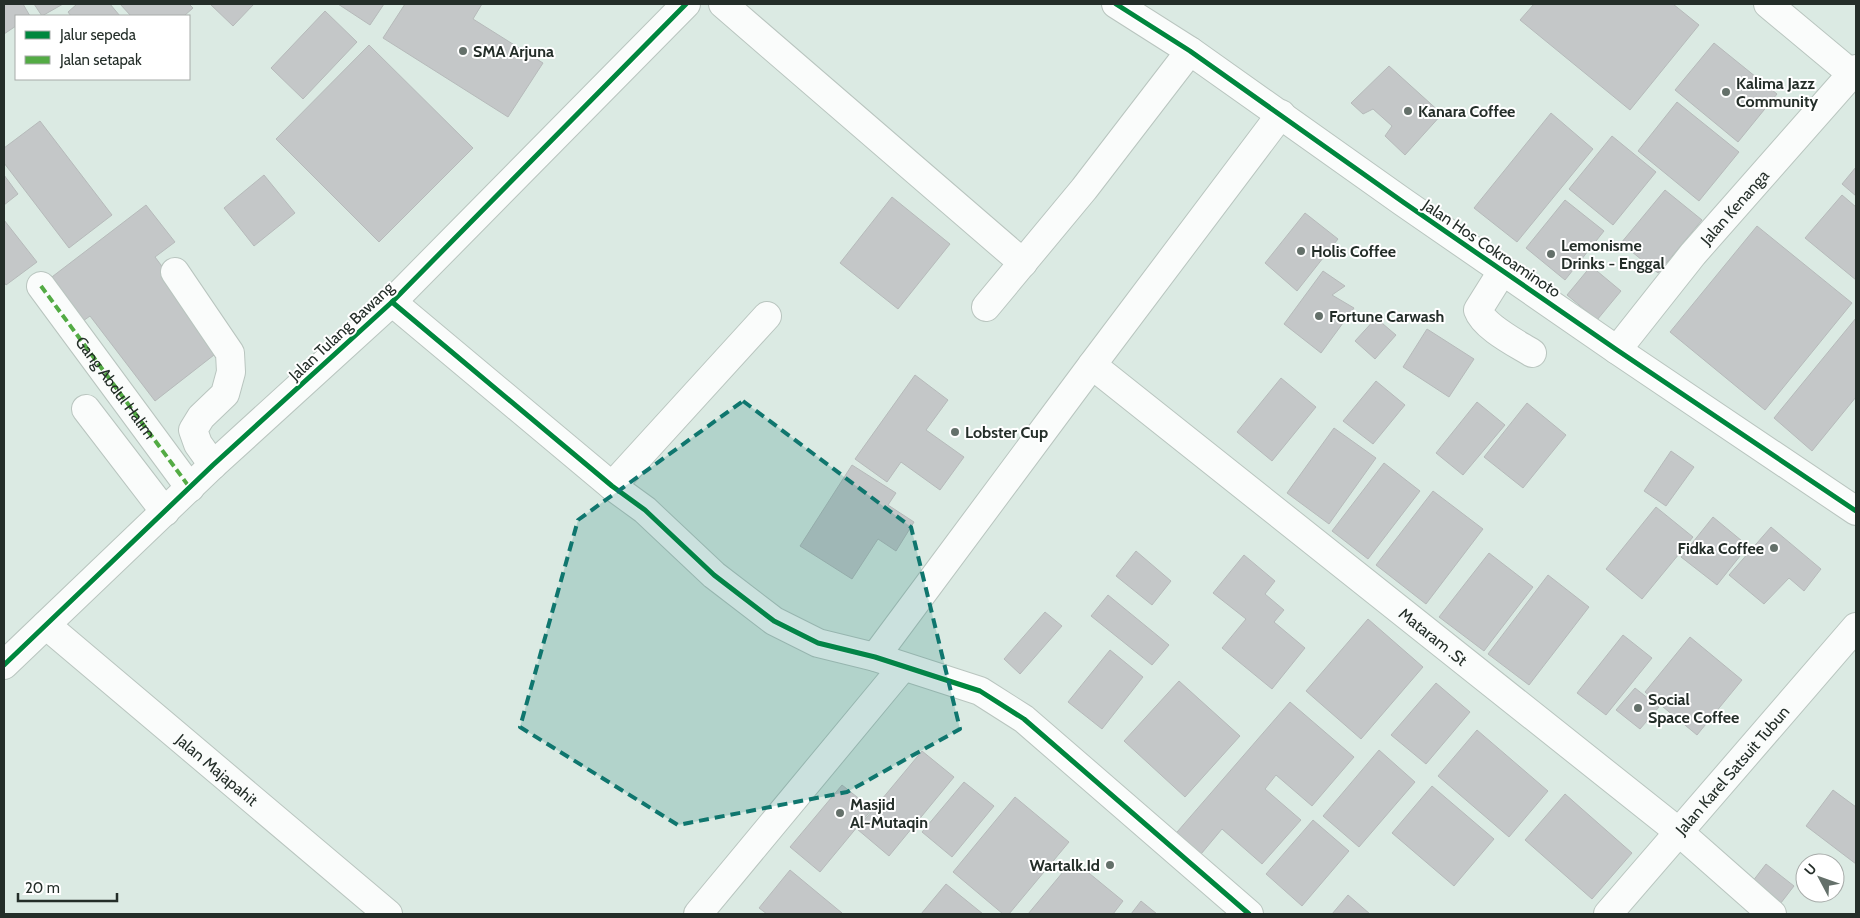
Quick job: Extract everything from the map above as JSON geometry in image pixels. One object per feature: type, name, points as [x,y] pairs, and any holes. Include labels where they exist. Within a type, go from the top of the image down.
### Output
[{"type":"street","name":"Jalan Tulang Bawang","points":[[4,665],[213,465],[392,302],[686,4]]},
{"type":"street","points":[[723,4],[1023,263]]},
{"type":"street","name":"Jalan Hos Cokroaminoto","points":[[1116,4],[1190,50],[1403,202],[1617,350],[1856,511]]},
{"type":"street","points":[[1768,4],[1854,71]]},
{"type":"street","points":[[986,307],[1084,189],[1190,50]]},
{"type":"street","name":"Jalan Kenanga","points":[[1617,350],[1693,254],[1854,71]]},
{"type":"street","points":[[875,658],[1281,114]]},
{"type":"street","points":[[1503,270],[1478,310],[1480,316],[1487,323],[1532,353]]},
{"type":"street","points":[[175,272],[230,353],[231,372],[225,394],[201,417],[193,430],[198,444],[213,465]]},
{"type":"street","name":"Gang Abdul Halim","points":[[41,286],[190,488]]},
{"type":"street","points":[[392,302],[612,486],[645,510],[714,575],[774,622],[818,643],[875,658],[980,691],[1024,719],[1249,914]]},
{"type":"street","points":[[612,486],[766,316]]},
{"type":"street","name":"Mataram .St","points":[[1092,365],[1679,832],[1772,914]]},
{"type":"street","points":[[86,409],[165,512]]},
{"type":"street","name":"Jalan Majapahit","points":[[46,625],[388,914]]},
{"type":"street","name":"Jalan Karel Satsuit Tubun","points":[[1608,914],[1856,626]]},
{"type":"street","points":[[698,914],[902,668]]},
{"type":"highlighted area","points":[[743,401],[911,527],[960,729],[847,792],[678,825],[520,727],[578,520]]},
{"type":"building","points":[[4,4],[23,4],[29,15],[15,15],[15,27],[4,34]]},
{"type":"building","points":[[34,4],[63,4],[44,15],[41,15]]},
{"type":"building","points":[[77,4],[110,4],[119,15],[70,15],[68,12]]},
{"type":"building","points":[[120,4],[189,4],[193,8],[185,15],[130,15]]},
{"type":"building","points":[[210,4],[254,4],[233,26]]},
{"type":"building","points":[[338,4],[384,4],[370,25]]},
{"type":"building","name":"SMA Arjuna","points":[[405,4],[482,4],[473,19],[543,63],[508,117],[383,38]]},
{"type":"building","points":[[1534,4],[1673,4],[1699,25],[1630,110],[1520,20]]},
{"type":"building","points":[[325,11],[357,42],[303,99],[271,68]]},
{"type":"building","name":"Kalima Jazz Community","points":[[1714,43],[1777,94],[1738,142],[1675,90]]},
{"type":"building","points":[[369,45],[473,148],[379,242],[276,139]]},
{"type":"building","name":"Kanara Coffee","points":[[1389,66],[1442,114],[1405,155],[1385,136],[1392,126],[1373,109],[1363,114],[1351,103]]},
{"type":"building","points":[[1677,102],[1739,152],[1699,201],[1638,151]]},
{"type":"building","points":[[1551,113],[1593,149],[1517,242],[1474,208]]},
{"type":"building","points":[[40,121],[112,215],[69,248],[4,163],[4,148]]},
{"type":"building","points":[[1612,136],[1656,172],[1613,225],[1569,189]]},
{"type":"building","points":[[1856,167],[1856,196],[1842,184]]},
{"type":"building","points":[[4,175],[18,194],[4,205]]},
{"type":"building","points":[[264,175],[295,213],[254,246],[224,208]]},
{"type":"building","points":[[1665,190],[1702,220],[1658,273],[1621,243]]},
{"type":"building","points":[[1842,195],[1856,207],[1856,280],[1805,238]]},
{"type":"building","points":[[892,197],[950,244],[898,309],[840,263]]},
{"type":"building","points":[[1565,200],[1604,231],[1565,280],[1526,248]]},
{"type":"building","points":[[146,205],[175,242],[155,257],[223,348],[155,401],[90,316],[76,326],[44,283]]},
{"type":"building","name":"Holis Coffee","points":[[1305,213],[1338,239],[1297,291],[1265,263]]},
{"type":"building","points":[[4,220],[37,262],[6,285],[4,282]]},
{"type":"building","points":[[1757,226],[1852,303],[1765,410],[1670,332]]},
{"type":"building","points":[[1591,266],[1621,291],[1597,320],[1567,295]]},
{"type":"building","name":"Fortune Carwash","points":[[1323,271],[1345,286],[1332,295],[1354,308],[1321,353],[1284,324]]},
{"type":"building","points":[[1376,318],[1396,335],[1375,359],[1355,341]]},
{"type":"building","points":[[1856,318],[1856,397],[1812,451],[1774,418]]},
{"type":"building","points":[[1427,329],[1474,359],[1449,397],[1403,367]]},
{"type":"building","points":[[915,375],[948,400],[926,430],[964,457],[940,490],[901,462],[887,482],[855,459]]},
{"type":"building","points":[[1281,378],[1316,407],[1272,461],[1237,432]]},
{"type":"building","points":[[1376,381],[1405,405],[1373,444],[1343,421]]},
{"type":"building","points":[[1477,402],[1505,425],[1463,475],[1436,453]]},
{"type":"building","points":[[1527,403],[1566,435],[1523,488],[1484,457]]},
{"type":"building","points":[[1334,428],[1376,458],[1329,524],[1287,493]]},
{"type":"building","points":[[1671,451],[1694,467],[1666,506],[1644,491]]},
{"type":"building","points":[[1384,463],[1420,491],[1368,559],[1332,531]]},
{"type":"building","points":[[852,465],[896,493],[888,505],[914,522],[896,551],[878,539],[852,579],[800,546]]},
{"type":"building","points":[[1433,491],[1483,529],[1426,604],[1376,565]]},
{"type":"building","points":[[1656,507],[1693,537],[1642,599],[1606,569]]},
{"type":"building","points":[[1713,517],[1748,546],[1717,585],[1681,557]]},
{"type":"building","name":"Fidka Coffee","points":[[1771,527],[1821,569],[1804,591],[1789,578],[1764,604],[1729,575]]},
{"type":"building","points":[[1136,551],[1171,581],[1152,605],[1116,576]]},
{"type":"building","points":[[1489,553],[1533,587],[1484,651],[1439,617]]},
{"type":"building","points":[[1244,555],[1275,581],[1265,594],[1284,610],[1274,622],[1305,648],[1272,689],[1222,648],[1246,619],[1213,593]]},
{"type":"building","points":[[1548,575],[1589,607],[1529,685],[1488,654]]},
{"type":"building","points":[[1108,595],[1169,645],[1152,665],[1091,616]]},
{"type":"building","points":[[1045,612],[1062,626],[1020,674],[1004,659]]},
{"type":"building","points":[[1368,619],[1423,667],[1361,739],[1306,691]]},
{"type":"building","points":[[1623,635],[1652,658],[1606,715],[1577,693]]},
{"type":"building","points":[[1690,637],[1742,680],[1697,735],[1645,692]]},
{"type":"building","points":[[1110,650],[1143,677],[1102,729],[1068,702]]},
{"type":"building","points":[[1179,681],[1240,736],[1185,797],[1124,741]]},
{"type":"building","points":[[1436,683],[1470,712],[1426,764],[1391,735]]},
{"type":"building","name":"Social Space Coffee","points":[[1635,688],[1659,707],[1640,729],[1616,710]]},
{"type":"building","points":[[1290,702],[1354,757],[1312,806],[1276,775],[1265,789],[1301,820],[1262,864],[1222,829],[1196,860],[1171,839]]},
{"type":"building","points":[[1477,730],[1548,791],[1509,837],[1438,776]]},
{"type":"building","points":[[1379,750],[1415,782],[1359,847],[1323,816]]},
{"type":"building","points":[[922,751],[954,777],[889,856],[857,829]]},
{"type":"building","points":[[964,782],[994,806],[952,857],[922,832]]},
{"type":"building","points":[[842,785],[872,809],[820,872],[790,847]]},
{"type":"building","points":[[1432,786],[1494,839],[1454,886],[1392,833]]},
{"type":"building","points":[[1833,790],[1856,807],[1856,864],[1845,856],[1845,853],[1842,853],[1806,826]]},
{"type":"building","points":[[1565,794],[1632,853],[1592,899],[1525,840]]},
{"type":"building","points":[[1015,797],[1069,842],[1009,914],[1003,914],[953,872]]},
{"type":"building","points":[[1313,820],[1349,851],[1302,906],[1266,874]]},
{"type":"building","points":[[1073,860],[1123,901],[1113,914],[1028,914]]},
{"type":"building","points":[[1766,864],[1794,886],[1777,908],[1749,886]]},
{"type":"building","points":[[790,870],[842,913],[767,914],[759,908]]},
{"type":"building","points":[[946,884],[983,914],[921,914]]},
{"type":"building","points":[[1348,895],[1370,914],[1332,914]]},
{"type":"building","points":[[1141,901],[1157,914],[1131,914]]},
{"type":"marked path","points":[[41,286],[190,488]]},
{"type":"cycle path","points":[[4,665],[213,465],[392,302],[686,4]]},
{"type":"cycle path","points":[[1116,4],[1190,51],[1403,202],[1617,350],[1856,511]]},
{"type":"cycle path","points":[[392,302],[612,486],[645,510],[714,575],[774,621],[818,643],[875,657],[980,691],[1024,719],[1249,914]]},
{"type":"place","name":"SMA Arjuna","points":[[463,51]]},
{"type":"place","name":"Kalima Jazz Community","points":[[1726,92]]},
{"type":"place","name":"Kanara Coffee","points":[[1408,111]]},
{"type":"place","name":"Holis Coffee","points":[[1301,251]]},
{"type":"place","name":"Lemonisme Drinks - Enggal","points":[[1551,254]]},
{"type":"place","name":"Fortune Carwash","points":[[1319,316]]},
{"type":"place","name":"Lobster Cup","points":[[955,432]]},
{"type":"place","name":"Fidka Coffee","points":[[1774,548]]},
{"type":"place","name":"Social Space Coffee","points":[[1638,708]]},
{"type":"place","name":"Masjid Al-Mutaqin","points":[[840,813]]},
{"type":"place","name":"Wartalk.Id","points":[[1110,865]]}]
